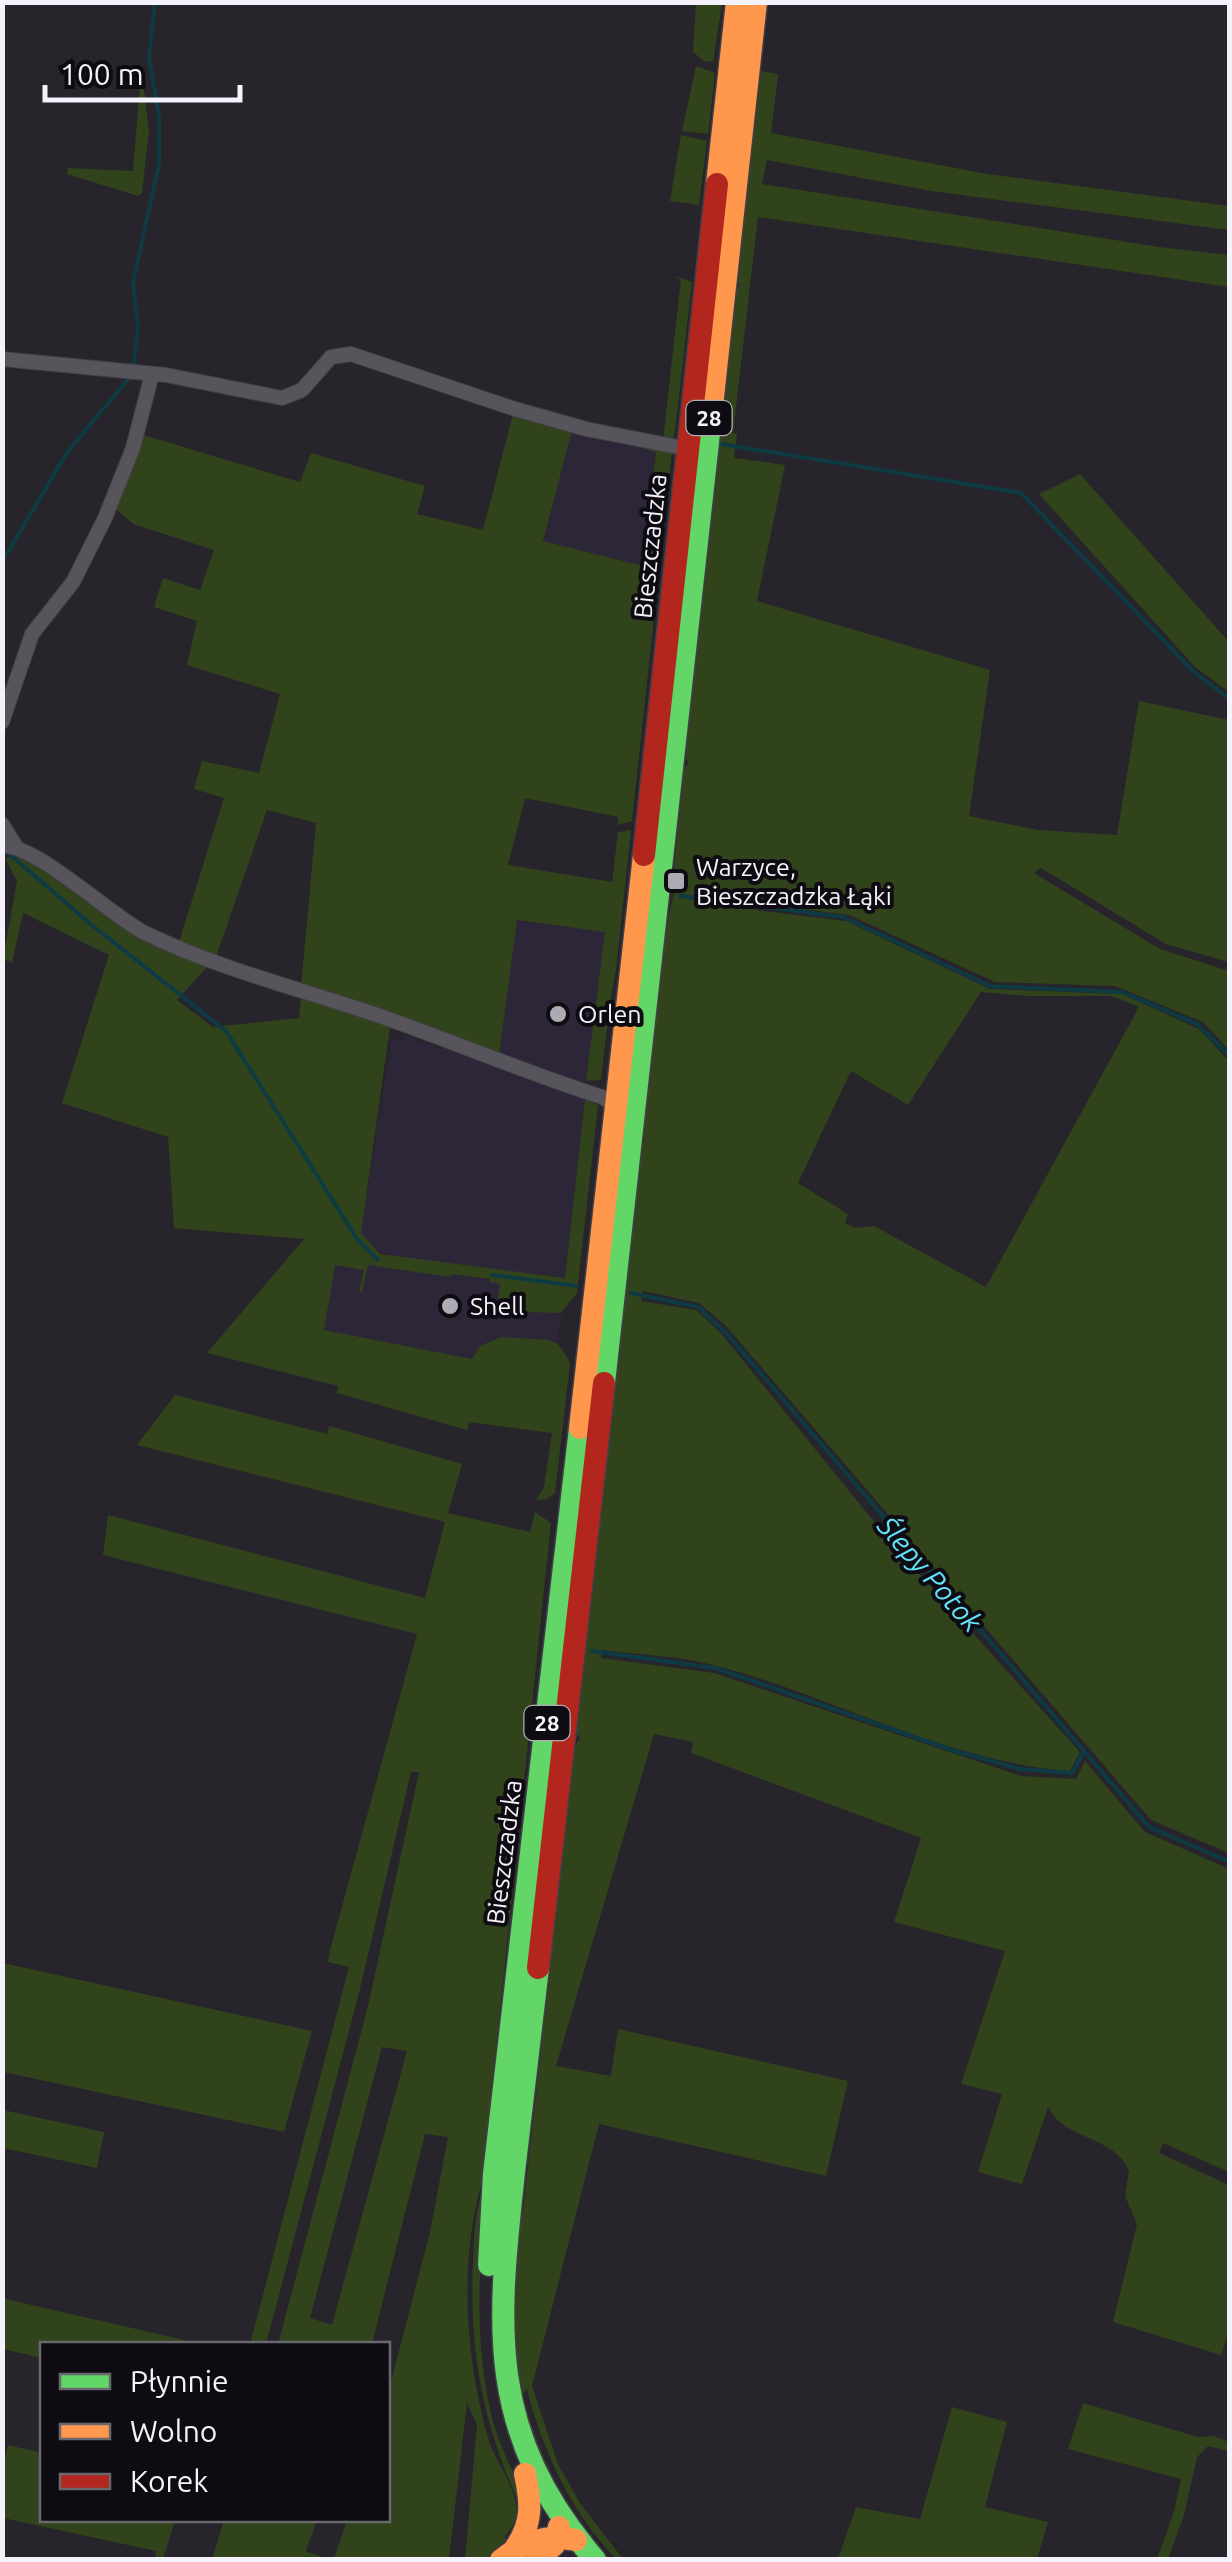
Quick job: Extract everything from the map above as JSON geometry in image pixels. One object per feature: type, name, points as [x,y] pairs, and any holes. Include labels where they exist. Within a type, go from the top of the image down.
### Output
[{"type":"main road","name":"Bieszczadzka","points":[[568,2538],[525,2474],[511,2440],[492,2370],[488,2296],[494,2174],[737,2]]},
{"type":"main road","name":"Bieszczadzka","points":[[568,2538],[539,2475],[506,2378],[501,2333],[502,2280],[756,2]]},
{"type":"main road","points":[[508,2553],[530,2524],[531,2500],[525,2474]]},
{"type":"main road","points":[[508,2553],[543,2536],[568,2538]]},
{"type":"main road","points":[[536,2560],[568,2538]]},
{"type":"main road","name":"28","points":[[568,2538],[594,2560]]},
{"type":"street","points":[[2,359],[185,378],[282,398],[302,390],[331,357],[351,354],[514,410],[688,449]]},
{"type":"street","points":[[2,722],[32,634],[73,582],[105,518],[132,448],[146,374]]},
{"type":"street","points":[[2,824],[10,846],[143,932],[226,966],[612,1099],[632,1085],[639,1067]]},
{"type":"street","name":"Bieszczadzka","points":[[612,1099],[626,1119],[631,1138]]},
{"type":"shaded area","points":[[572,431],[588,438],[656,451],[643,566],[543,542]]},
{"type":"shaded area","points":[[517,920],[606,932],[585,1087],[499,1057]]},
{"type":"shaded area","points":[[405,1036],[441,1049],[443,1046],[585,1099],[565,1278],[380,1254],[361,1233],[391,1039],[401,1042]]},
{"type":"shaded area","points":[[333,1257],[564,1289],[557,1347],[478,1364],[324,1333]]},
{"type":"green space","points":[[696,2],[722,3],[713,62],[704,61],[693,52]]},
{"type":"green space","points":[[696,66],[715,73],[708,134],[682,131]]},
{"type":"green space","points":[[761,71],[778,74],[771,133],[987,174],[1229,206],[1229,230],[931,191],[767,160],[762,184],[1229,255],[1229,287],[758,217],[733,433],[737,434],[734,458],[785,465],[757,601],[990,670],[969,816],[1038,830],[1117,835],[1139,701],[1229,720],[1229,962],[1166,944],[1041,868],[1034,873],[1160,949],[1229,971],[1229,1050],[1203,1022],[1115,986],[995,982],[849,915],[688,895],[687,899],[846,921],[990,989],[1122,994],[1199,1029],[1229,1061],[1229,1853],[1151,1820],[725,1325],[699,1303],[643,1291],[641,1301],[696,1310],[720,1332],[889,1540],[1080,1752],[1070,1771],[1024,1765],[935,1742],[717,1666],[603,1650],[601,1658],[714,1673],[1021,1776],[1076,1779],[1085,1761],[1145,1832],[1229,1869],[1229,2172],[1163,2143],[1159,2153],[1229,2185],[1230,2328],[1221,2355],[1113,2322],[1137,2224],[1125,2196],[1129,2171],[1113,2151],[1065,2126],[1048,2107],[1022,2184],[978,2172],[1002,2094],[961,2084],[1005,1951],[894,1922],[921,1838],[691,1753],[693,1742],[654,1734],[556,2066],[611,2076],[618,2029],[848,2081],[826,2176],[599,2124],[532,2386],[558,2464],[580,2503],[623,2559],[616,2559],[600,2541],[572,2501],[541,2436],[527,2389],[522,2395],[556,2482],[579,2522],[608,2559],[601,2559],[564,2509],[519,2405],[508,2304],[523,2211],[575,1746],[580,1738],[576,1733],[665,934],[677,879],[673,878],[684,768],[689,762],[685,758],[740,286],[737,280]],"holes":[[[981,992],[1112,996],[1139,1007],[986,1287],[874,1226],[856,1228],[845,1223],[848,1214],[798,1183],[851,1071],[908,1105]]]},
{"type":"green space","points":[[143,84],[149,130],[142,193],[138,196],[67,174],[68,168],[133,171]]},
{"type":"green space","points":[[681,135],[707,141],[699,205],[670,201]]},
{"type":"green space","points":[[679,277],[692,282],[672,442],[663,441]]},
{"type":"green space","points":[[513,414],[572,431],[543,541],[643,566],[656,452],[644,449],[645,445],[672,451],[632,821],[618,825],[618,817],[525,798],[508,865],[612,882],[618,832],[631,830],[616,969],[608,1015],[604,1016],[603,1025],[607,1026],[601,1080],[586,1081],[605,932],[517,920],[499,1056],[301,986],[316,823],[267,810],[216,957],[179,942],[224,798],[194,789],[202,761],[259,773],[280,694],[187,665],[197,621],[154,607],[163,578],[200,590],[214,550],[133,524],[116,509],[140,434],[300,482],[311,453],[425,486],[417,514],[483,530]]},
{"type":"green space","points":[[1080,474],[1229,642],[1229,692],[1195,667],[1039,494]]},
{"type":"green space","points":[[17,856],[41,867],[134,933],[207,967],[177,1000],[213,1027],[299,1018],[301,997],[390,1027],[361,1233],[380,1254],[565,1278],[585,1099],[598,1105],[577,1293],[561,1313],[523,1312],[520,1299],[498,1298],[500,1284],[490,1279],[368,1265],[359,1292],[364,1270],[335,1265],[324,1330],[472,1359],[480,1346],[501,1337],[558,1344],[570,1364],[555,1493],[536,1500],[544,1487],[552,1433],[469,1422],[467,1430],[337,1393],[338,1386],[207,1353],[304,1239],[174,1228],[168,1137],[62,1103],[109,955],[23,913],[12,963],[3,959],[17,881],[5,858]]},
{"type":"green space","points":[[175,1395],[327,1434],[329,1426],[462,1464],[448,1513],[530,1532],[535,1512],[551,1523],[467,2297],[480,2406],[490,2444],[512,2489],[516,2517],[505,2537],[508,2544],[486,2559],[465,2559],[477,2425],[467,2403],[449,2559],[334,2559],[346,2522],[390,2522],[390,2385],[430,2232],[448,2137],[425,2134],[373,2342],[279,2342],[368,2006],[419,1772],[411,1772],[359,1993],[267,2342],[251,2342],[349,1967],[328,1962],[330,1950],[417,1634],[103,1555],[108,1515],[425,1598],[445,1522],[137,1445]],"holes":[[[382,2047],[407,2051],[332,2325],[310,2318]]]},
{"type":"green space","points":[[3,1963],[312,2031],[284,2132],[3,2072]]},
{"type":"green space","points":[[3,2110],[104,2132],[97,2168],[3,2148]]},
{"type":"green space","points":[[485,2186],[479,2302],[482,2360],[492,2418],[525,2506],[514,2538],[511,2534],[520,2517],[519,2504],[488,2415],[473,2327],[474,2233]]},
{"type":"green space","points":[[2,2298],[193,2342],[40,2342],[40,2358],[3,2349]]},
{"type":"green space","points":[[1083,2403],[1198,2437],[1214,2436],[1229,2442],[1229,2451],[1208,2446],[1197,2457],[1184,2515],[1168,2559],[1157,2559],[1181,2479],[1068,2449]]},
{"type":"green space","points":[[952,2407],[1007,2422],[985,2507],[1048,2522],[1037,2559],[838,2559],[856,2507],[920,2519]]},
{"type":"green space","points":[[8,2445],[40,2453],[40,2522],[174,2522],[163,2559],[155,2559],[156,2551],[3,2518],[3,2467]]},
{"type":"green space","points":[[223,2522],[316,2522],[306,2551],[327,2559],[212,2559]]},
{"type":"waterway","points":[[133,368],[138,328],[133,283],[159,164],[159,116],[149,58],[155,2]]},
{"type":"waterway","points":[[2,562],[68,451],[130,377]]},
{"type":"waterway","points":[[722,444],[1021,493],[1195,673],[1230,699]]},
{"type":"waterway","points":[[6,851],[88,922],[226,1031],[357,1239],[378,1260]]},
{"type":"waterway","points":[[680,896],[843,917],[990,986],[1122,992],[1197,1024],[1230,1056]]},
{"type":"waterway","points":[[492,1275],[577,1286]]},
{"type":"waterway","name":"Ślepy Potok","points":[[631,1293],[698,1307],[728,1335],[1149,1827],[1230,1862]]},
{"type":"waterway","points":[[592,1651],[715,1668],[955,1751],[1020,1769],[1072,1773],[1084,1751]]},
{"type":"traffic: fast","points":[[604,1383],[713,397]]},
{"type":"traffic: fast","points":[[489,2265],[494,2174],[580,1428]]},
{"type":"traffic: fast","points":[[538,1968],[504,2280],[507,2376],[517,2422],[534,2467],[560,2513],[595,2560]]},
{"type":"traffic: slow","points":[[717,184],[737,2]]},
{"type":"traffic: slow","points":[[713,397],[756,2]]},
{"type":"traffic: slow","points":[[580,1428],[644,855]]},
{"type":"traffic: slow","points":[[516,2547],[529,2512],[525,2474]]},
{"type":"traffic: slow","points":[[537,2560],[554,2545],[559,2527]]},
{"type":"traffic: slow","points":[[501,2560],[536,2541],[576,2540]]},
{"type":"traffic: jam","points":[[644,855],[717,184]]},
{"type":"traffic: jam","points":[[538,1968],[604,1383]]},
{"type":"place","name":"Warzyce, Bieszczadzka Łąki","points":[[676,881]]},
{"type":"place","name":"Orlen","points":[[558,1014]]},
{"type":"place","name":"Shell","points":[[450,1306]]}]
